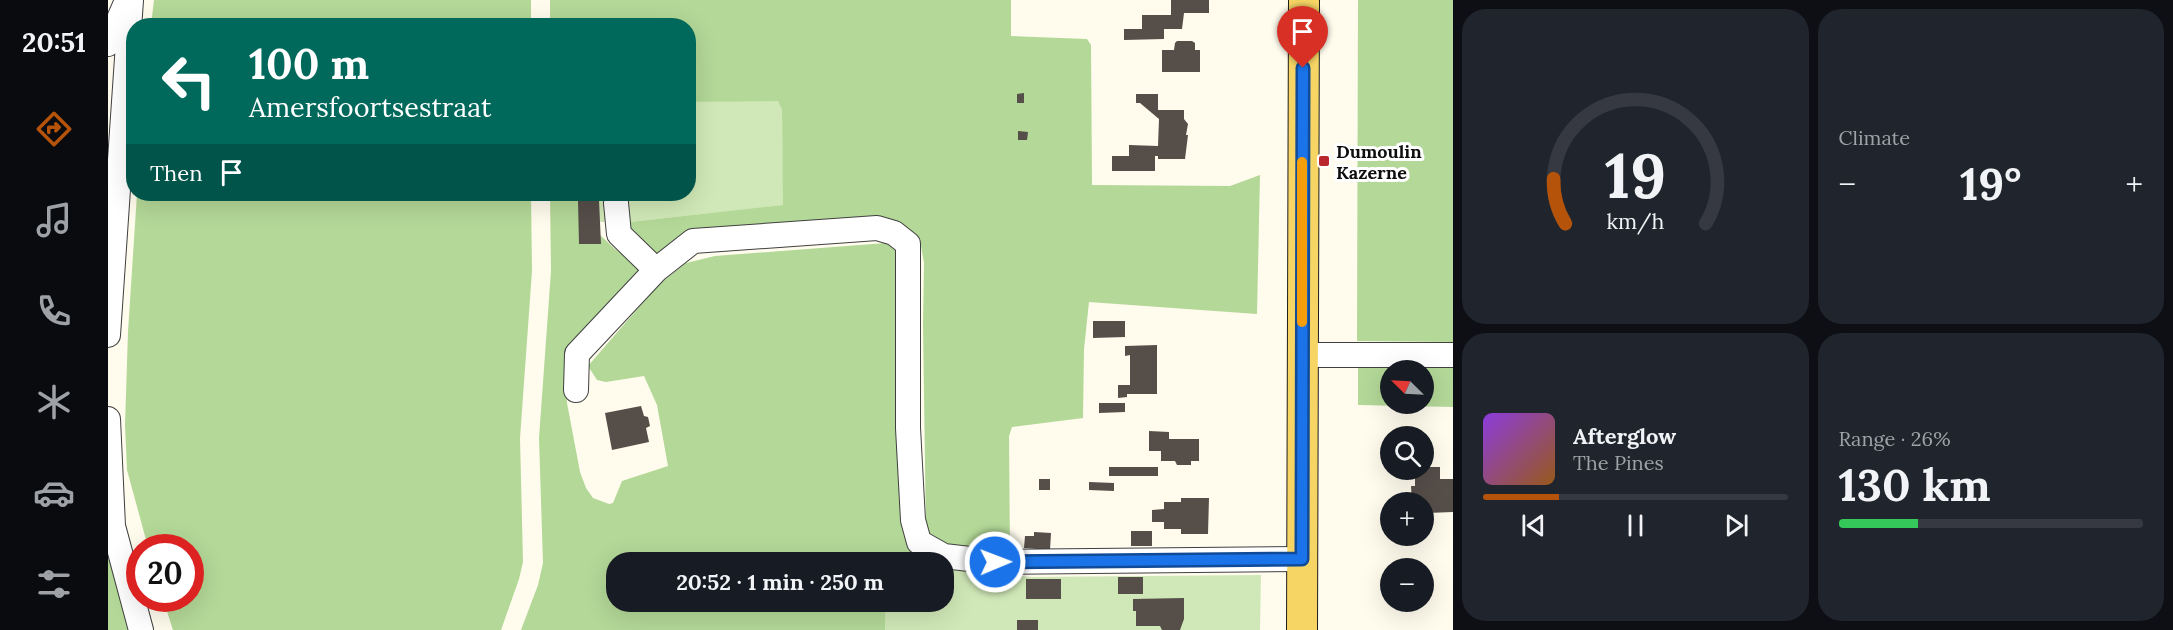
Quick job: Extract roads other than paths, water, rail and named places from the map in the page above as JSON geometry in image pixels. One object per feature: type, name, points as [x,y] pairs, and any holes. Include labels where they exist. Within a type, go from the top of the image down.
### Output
[{"type":"main road","points":[[1302,630],[1304,0]]},
{"type":"street","points":[[108,44],[129,0]]},
{"type":"street","points":[[128,18],[129,0]]},
{"type":"street","points":[[108,335],[126,48]]},
{"type":"street","points":[[616,203],[619,234],[656,270]]},
{"type":"street","points":[[576,390],[577,354],[656,270],[693,241],[877,228],[894,233],[908,244],[908,428],[913,520],[919,542],[944,555],[995,562],[1302,559]]},
{"type":"street","points":[[1302,355],[1453,355]]},
{"type":"street","points":[[108,419],[113,526],[141,630]]},
{"type":"place","name":"Dumoulin Kazerne","points":[[1324,161]]}]
